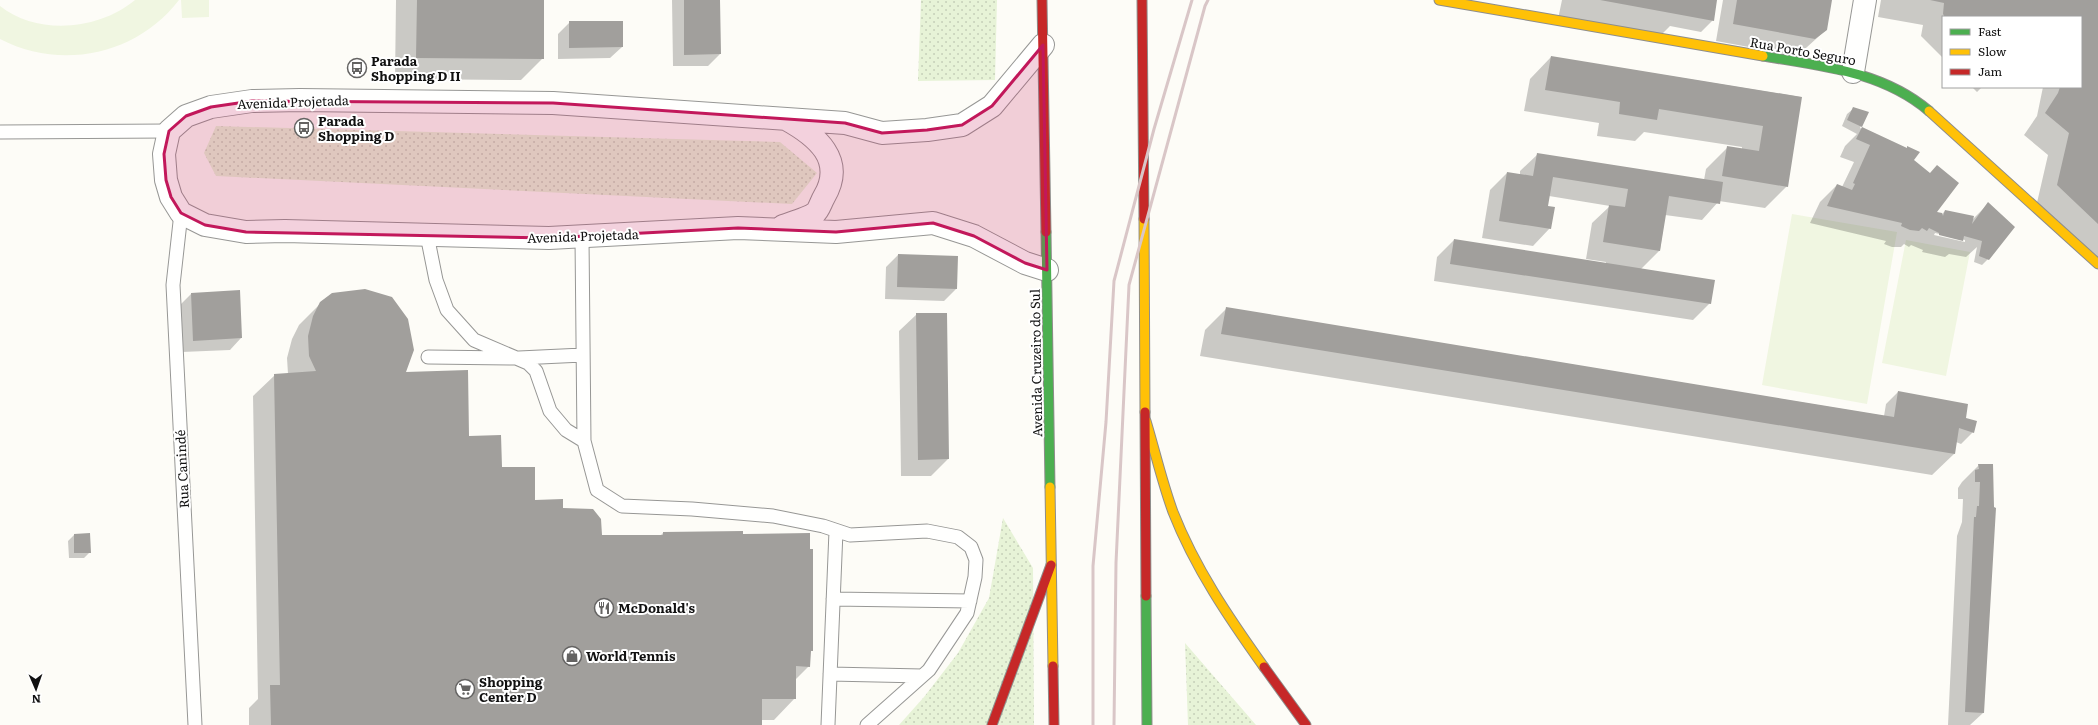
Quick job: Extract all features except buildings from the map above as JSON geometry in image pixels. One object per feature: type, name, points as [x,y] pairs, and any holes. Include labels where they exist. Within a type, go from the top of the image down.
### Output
[{"type":"main road","name":"Avenida Cruzeiro do Sul","points":[[1042,0],[1054,725]]},
{"type":"main road","points":[[1142,0],[1147,725]]},
{"type":"main road","name":"Rua Porto Seguro","points":[[1439,0],[1853,72],[1898,89],[1923,106],[1950,129],[2098,264]]},
{"type":"main road","points":[[1146,421],[1178,522],[1202,572],[1223,610],[1306,725]]},
{"type":"main road","points":[[992,725],[1051,565]]},
{"type":"street","points":[[1853,72],[1865,0]]},
{"type":"street","name":"Avenida Projetada","points":[[1043,44],[992,106],[962,125],[927,130],[882,133],[845,123],[553,103],[300,100],[252,101],[212,106],[186,116],[169,131],[164,154],[166,180],[170,197],[181,213],[205,225],[246,232],[285,231],[582,238],[738,228],[777,228],[836,232],[933,223],[974,236],[1025,263],[1047,270]]},
{"type":"street","points":[[777,228],[814,214],[830,187],[833,166],[822,146],[804,129],[785,118]]},
{"type":"lane","points":[[0,132],[169,131]]},
{"type":"lane","name":"Rua Canindé","points":[[181,213],[173,285],[195,725]]},
{"type":"lane","points":[[427,235],[436,280],[448,310],[474,340],[528,363],[536,371],[550,411],[566,430],[584,441]]},
{"type":"lane","points":[[582,238],[584,441],[597,490],[622,506],[692,508],[773,516],[823,526],[850,535],[927,532],[958,537],[971,548],[976,560],[975,577],[967,613],[929,670],[867,725]]},
{"type":"lane","points":[[428,357],[519,358],[584,355]]},
{"type":"lane","points":[[828,725],[836,530]]},
{"type":"lane","points":[[833,599],[970,601]]},
{"type":"lane","points":[[830,674],[922,676]]},
{"type":"highlighted area","points":[[1043,45],[1047,270],[1025,263],[974,236],[933,223],[836,232],[738,228],[549,238],[246,232],[205,225],[181,213],[171,197],[166,180],[164,154],[169,131],[186,116],[211,107],[252,101],[553,103],[845,123],[882,133],[927,130],[962,125],[992,106]]},
{"type":"green space","points":[[135,0],[179,0],[162,19],[142,34],[120,45],[97,52],[72,55],[48,54],[23,49],[0,39],[0,6],[15,16],[32,22],[68,26],[104,18]]},
{"type":"green space","points":[[181,0],[209,0],[209,17],[182,18]]},
{"type":"green space","points":[[921,0],[997,0],[995,80],[918,81]]},
{"type":"green space","points":[[216,126],[780,142],[817,173],[792,204],[216,176],[204,153]]},
{"type":"green space","points":[[1792,214],[1897,232],[1867,404],[1762,385]]},
{"type":"green space","points":[[1906,240],[1970,252],[1946,376],[1882,363]]},
{"type":"green space","points":[[1003,518],[1033,568],[1034,725],[899,725],[924,697],[958,653],[989,598]]},
{"type":"green space","points":[[1185,643],[1256,725],[1188,725]]},
{"type":"railway","points":[[1093,725],[1093,566],[1106,422],[1114,281],[1154,129],[1192,0]]},
{"type":"railway","points":[[1114,725],[1116,563],[1129,285],[1205,6],[1208,0]]},
{"type":"traffic: fast","points":[[1763,56],[1850,72],[1891,87],[1911,98],[1929,111]]},
{"type":"traffic: fast","points":[[1046,232],[1050,487]]},
{"type":"traffic: fast","points":[[1146,596],[1147,725]]},
{"type":"traffic: slow","points":[[1439,0],[1763,56]]},
{"type":"traffic: slow","points":[[1929,111],[2098,264]]},
{"type":"traffic: slow","points":[[1144,219],[1145,412]]},
{"type":"traffic: slow","points":[[1146,421],[1165,489],[1182,533],[1202,573],[1238,630],[1264,667]]},
{"type":"traffic: slow","points":[[1050,487],[1053,666]]},
{"type":"traffic: jam","points":[[1042,0],[1046,232]]},
{"type":"traffic: jam","points":[[1142,0],[1144,219]]},
{"type":"traffic: jam","points":[[1145,412],[1146,596]]},
{"type":"traffic: jam","points":[[992,725],[1051,565]]},
{"type":"traffic: jam","points":[[1053,666],[1054,725]]},
{"type":"traffic: jam","points":[[1264,667],[1306,725]]},
{"type":"place","name":"Parada Shopping D II","points":[[357,68]]},
{"type":"place","name":"Parada Shopping D","points":[[304,128]]},
{"type":"place","name":"McDonald's","points":[[604,608]]},
{"type":"place","name":"World Tennis","points":[[572,656]]},
{"type":"place","name":"Shopping Center D","points":[[465,689]]}]
